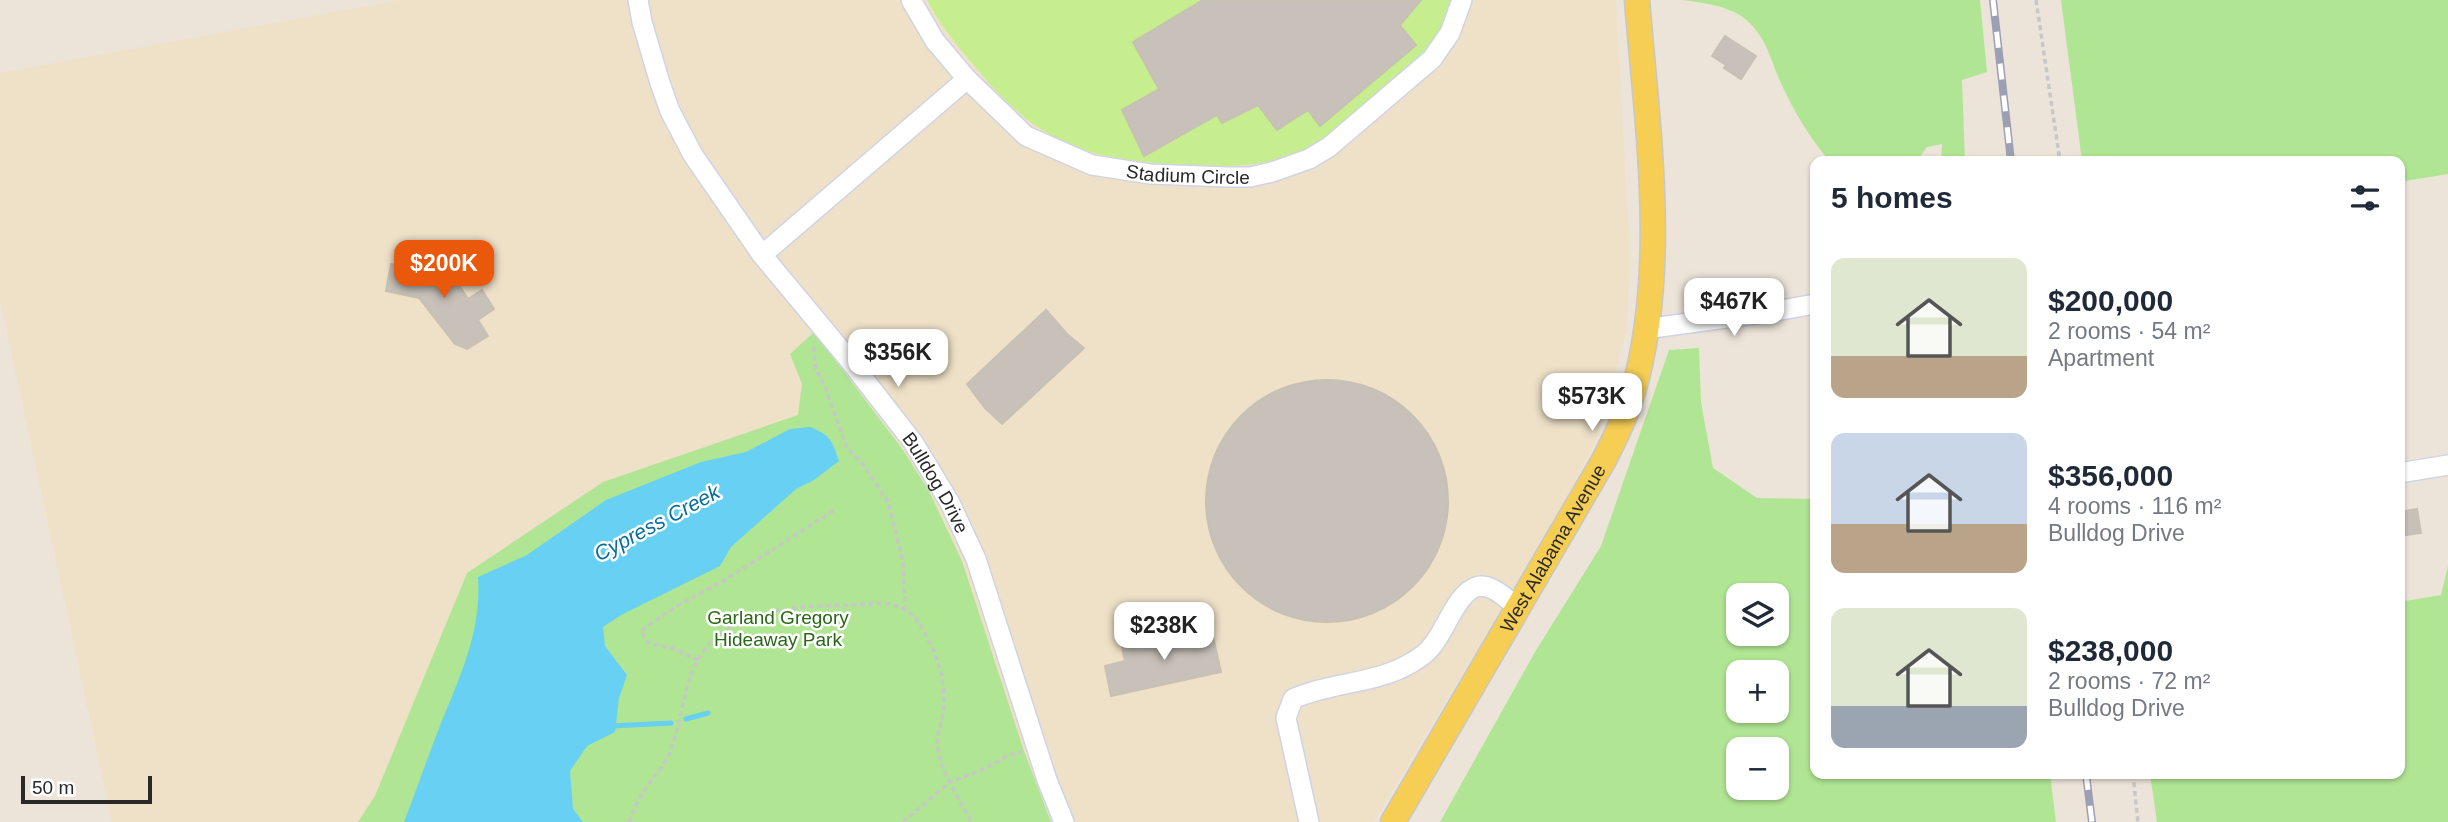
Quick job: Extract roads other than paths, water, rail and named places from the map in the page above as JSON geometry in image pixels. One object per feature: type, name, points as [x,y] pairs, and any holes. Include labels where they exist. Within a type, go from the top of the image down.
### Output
[{"type":"main road","name":"West Alabama Avenue","points":[[1392,822],[1604,460],[1622,423],[1635,382],[1646,329],[1652,243],[1637,0]]},
{"type":"street","name":"Bulldog Drive","points":[[638,0],[651,57],[670,111],[693,155],[761,255],[846,356],[913,442],[950,503],[976,559],[1047,780],[1064,822]]},
{"type":"street","name":"Stadium Circle","points":[[911,0],[935,41],[967,79],[1008,121],[1026,136],[1047,147],[1092,165],[1150,174],[1250,177],[1294,166],[1337,141],[1432,59],[1453,26],[1462,0]]},
{"type":"street","points":[[761,255],[967,79]]},
{"type":"street","points":[[1646,329],[1810,305]]},
{"type":"street","points":[[2405,472],[2448,465]]},
{"type":"street","points":[[1309,822],[1286,718],[1293,699],[1308,692],[1378,676],[1409,664],[1431,648],[1464,594],[1477,586],[1490,587],[1518,607]]},
{"type":"water","name":"Cypress Creek","points":[[810,427],[830,440],[839,461],[814,480],[796,489],[731,547],[720,566],[621,615],[603,627],[605,646],[627,675],[619,698],[615,732],[587,746],[570,771],[573,809],[583,822],[404,822],[467,656],[476,618],[478,577],[527,555],[606,500],[701,462],[746,452],[790,429]]},
{"type":"waterway","points":[[686,719],[708,713]]},
{"type":"waterway","points":[[611,726],[671,723]]},
{"type":"railway","points":[[1993,0],[2010,156]]},
{"type":"railway","points":[[2087,779],[2092,822]]},
{"type":"park label","name":"Garland Gregory Hideaway Park","points":[[778,628]]}]
